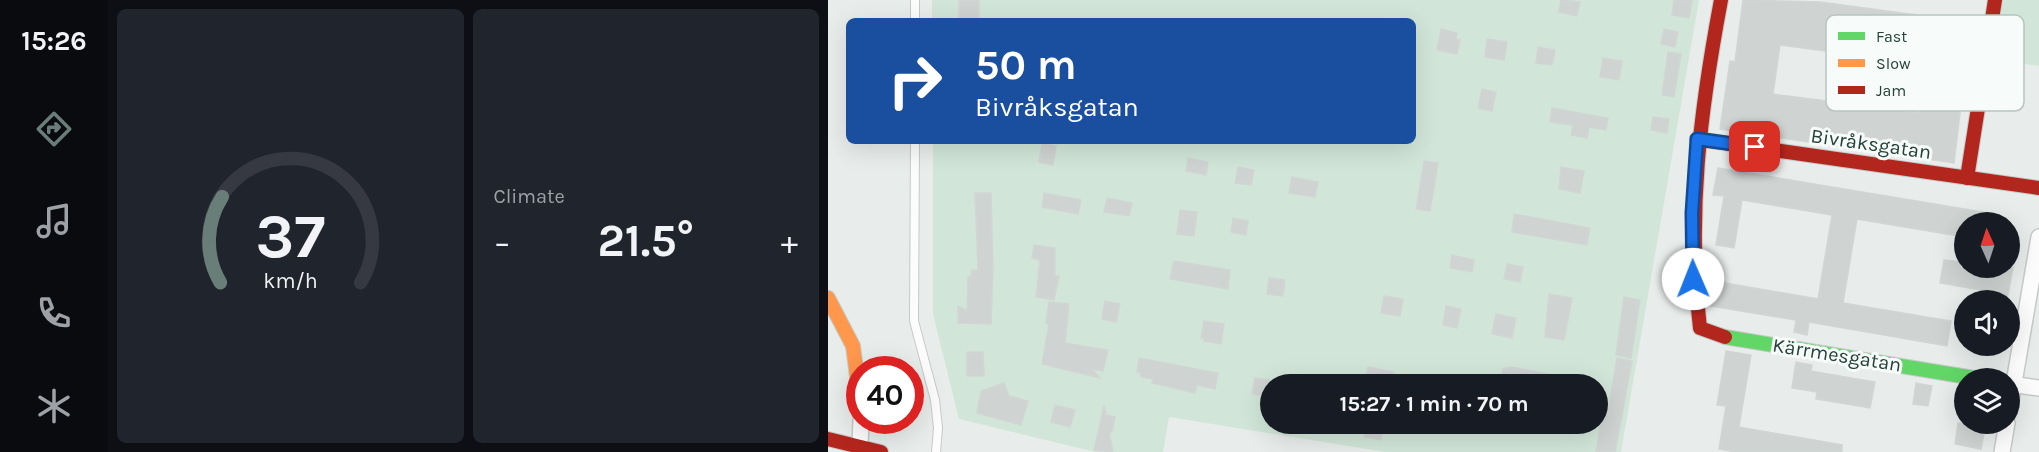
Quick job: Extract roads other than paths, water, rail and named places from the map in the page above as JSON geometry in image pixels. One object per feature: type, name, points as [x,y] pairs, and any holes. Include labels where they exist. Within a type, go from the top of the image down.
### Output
[{"type":"street","points":[[1697,139],[1721,0]]},
{"type":"street","points":[[1991,15],[1993,0]]},
{"type":"street","points":[[1967,178],[1977,111]]},
{"type":"street","name":"Bivråksgatan","points":[[1697,139],[2039,188]]},
{"type":"street","name":"Kärrmesgatan","points":[[1697,139],[1692,224],[1693,279],[1700,328],[1713,335],[1954,375]]},
{"type":"street","points":[[2015,368],[2039,237]]},
{"type":"street","points":[[828,298],[850,334],[856,356]]},
{"type":"street","points":[[2020,386],[2039,388]]},
{"type":"street","points":[[2002,452],[2005,434]]},
{"type":"street","points":[[828,439],[861,449],[881,452]]},
{"type":"lane","points":[[915,0],[915,18]]},
{"type":"lane","points":[[915,144],[914,321],[935,400],[938,428],[936,452]]}]
